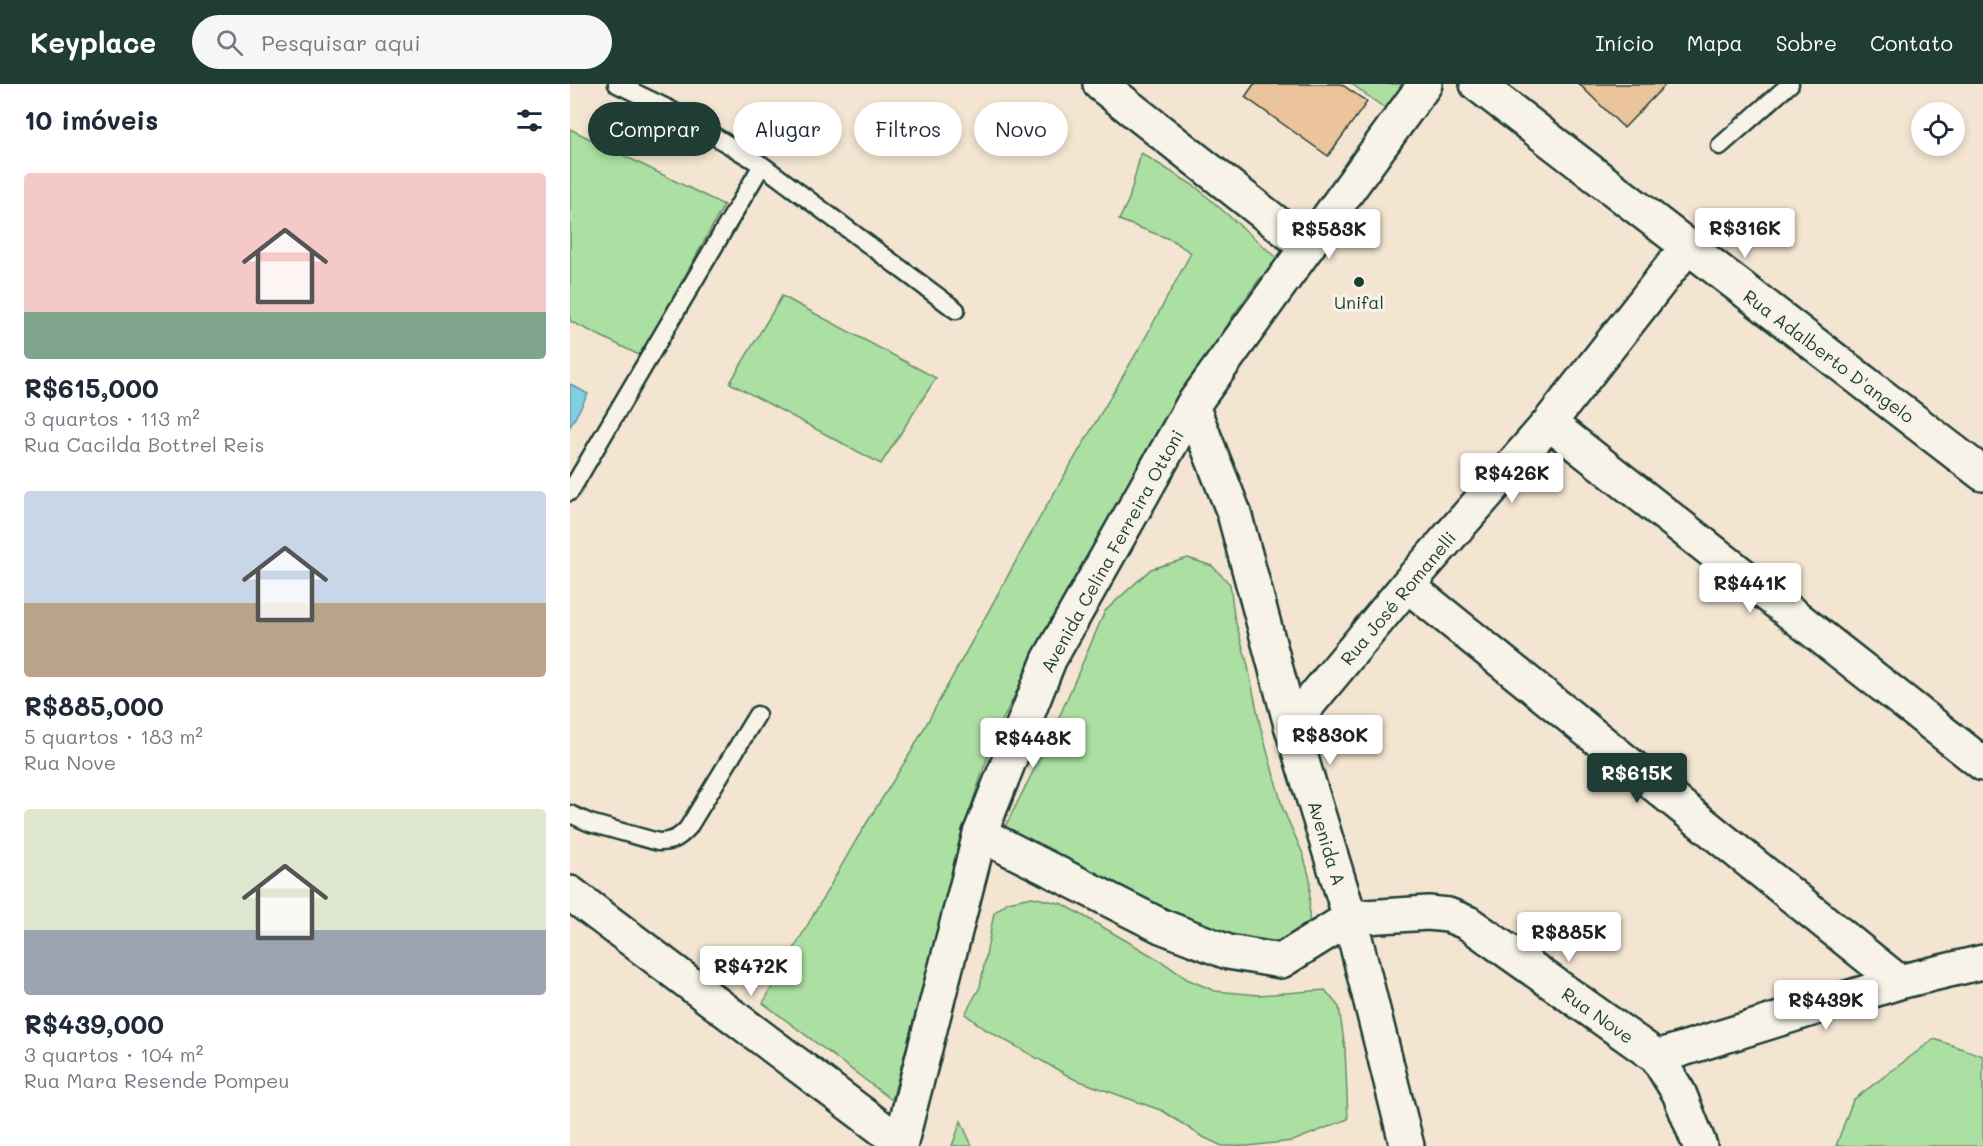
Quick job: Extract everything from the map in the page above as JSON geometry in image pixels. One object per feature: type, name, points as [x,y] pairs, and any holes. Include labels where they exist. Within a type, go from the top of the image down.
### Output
[{"type":"street","points":[[1100,84],[1307,248]]},
{"type":"street","name":"Avenida Celina Ferreira Ottoni","points":[[901,1145],[980,834],[1049,660],[1192,406],[1425,84]]},
{"type":"street","name":"Rua Adalberto D'angelo","points":[[1477,84],[1983,474]]},
{"type":"street","name":"Rua José Romanelli","points":[[1291,725],[1407,585],[1549,423],[1688,248]]},
{"type":"street","name":"Avenida A","points":[[1192,406],[1234,513],[1291,725],[1350,918],[1407,1146]]},
{"type":"street","points":[[1549,423],[1983,764]]},
{"type":"street","points":[[1407,585],[1899,982]]},
{"type":"street","points":[[980,834],[1161,926],[1228,951],[1281,961],[1350,918]]},
{"type":"street","points":[[570,893],[901,1145]]},
{"type":"street","name":"Rua Nove","points":[[1350,918],[1428,913],[1448,915],[1468,923],[1657,1057],[1679,1093],[1698,1136],[1700,1146]]},
{"type":"street","points":[[1657,1057],[1899,982],[1983,962]]},
{"type":"lane","points":[[617,84],[671,110],[762,165],[956,310]]},
{"type":"lane","points":[[1720,146],[1790,84]]},
{"type":"lane","points":[[570,492],[762,165]]},
{"type":"lane","points":[[570,814],[591,823],[658,842],[669,842],[679,838],[688,828],[757,715]]},
{"type":"green space","points":[[1352,84],[1418,84],[1395,116]]},
{"type":"green space","points":[[570,129],[588,138],[588,156],[625,156],[724,205],[641,356],[570,321]]},
{"type":"green space","points":[[1141,153],[1196,187],[1278,259],[1258,281],[1233,316],[1089,566],[1051,620],[994,738],[973,800],[892,1100],[763,1003],[858,837],[911,752],[1044,510],[1143,342],[1191,253],[1172,240],[1119,220],[1129,199]]},
{"type":"green space","points":[[782,296],[936,378],[881,464],[730,383]]},
{"type":"green space","points":[[1188,558],[1212,566],[1230,584],[1234,616],[1247,662],[1260,725],[1283,809],[1303,854],[1310,879],[1309,922],[1293,941],[1264,948],[1214,931],[1134,897],[1004,829],[1051,736],[1105,611],[1151,569]]},
{"type":"green space","points":[[1032,897],[1063,904],[1161,961],[1187,979],[1215,991],[1259,995],[1325,990],[1339,1007],[1345,1049],[1348,1119],[1293,1141],[1248,1146],[1222,1146],[1201,1136],[1163,1111],[1074,1079],[985,1029],[965,1014],[980,987],[994,913],[1008,902]]},
{"type":"green space","points":[[1934,1039],[1983,1056],[1983,1146],[1836,1146],[1853,1100]]},
{"type":"green space","points":[[961,1121],[972,1146],[952,1146]]},
{"type":"water","points":[[570,384],[588,394],[570,427]]},
{"type":"building","points":[[1254,84],[1341,84],[1367,102],[1328,156],[1245,97]]},
{"type":"building","points":[[1579,84],[1666,84],[1624,128]]},
{"type":"place","name":"Unifal","points":[[1359,282]]}]
